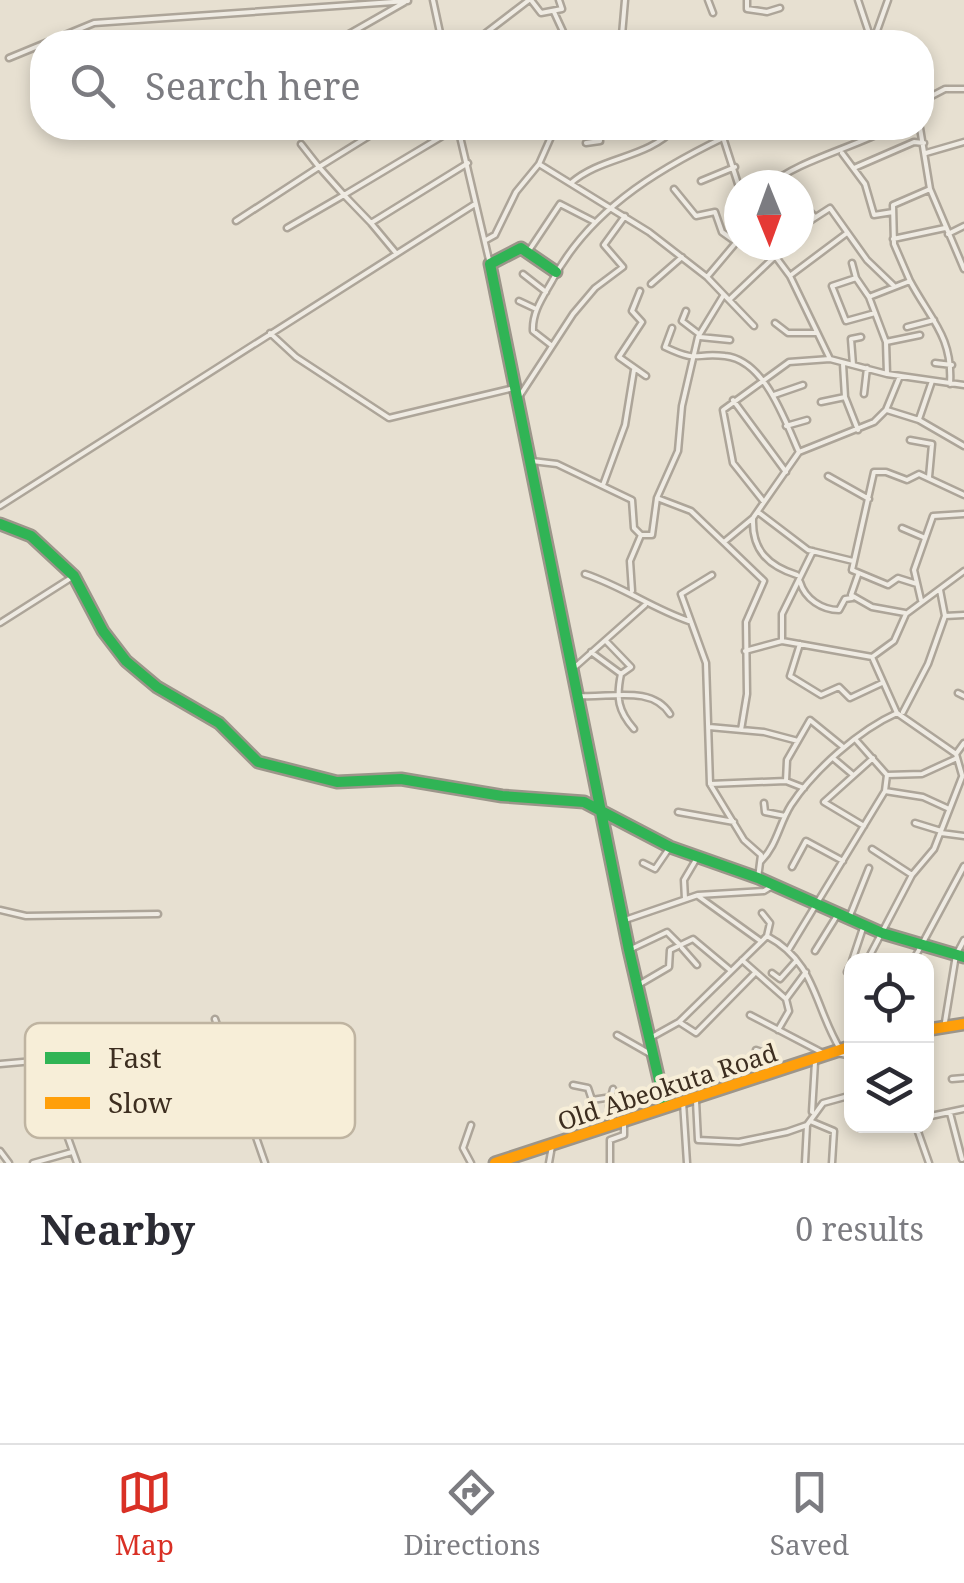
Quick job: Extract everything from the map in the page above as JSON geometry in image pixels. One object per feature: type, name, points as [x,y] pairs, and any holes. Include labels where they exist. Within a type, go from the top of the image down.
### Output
[{"type":"main road","points":[[556,272],[528,252],[515,248],[490,264],[581,696],[629,950],[666,1107]]},
{"type":"main road","points":[[0,524],[31,536],[74,576],[103,632],[126,661],[156,687],[218,723],[258,762],[336,782],[422,781],[502,796],[570,799],[670,847],[758,878],[882,933],[960,956]]},
{"type":"main road","points":[[934,1029],[964,1024]]},
{"type":"main road","name":"Old Abeokuta Road","points":[[497,1163],[833,1051]]},
{"type":"street","points":[[355,30],[409,0]]},
{"type":"street","points":[[77,30],[94,23],[409,0]]},
{"type":"street","points":[[439,30],[433,3],[441,0]]},
{"type":"street","points":[[485,30],[530,0],[541,13],[562,9],[559,0]]},
{"type":"street","points":[[623,30],[626,0]]},
{"type":"street","points":[[708,0],[713,13]]},
{"type":"street","points":[[747,0],[748,9],[768,12],[780,8]]},
{"type":"street","points":[[858,0],[869,30]]},
{"type":"street","points":[[877,30],[888,0]]},
{"type":"street","points":[[554,12],[562,30]]},
{"type":"street","points":[[9,58],[30,49]]},
{"type":"street","points":[[934,95],[964,89]]},
{"type":"street","points":[[236,221],[363,140]]},
{"type":"street","points":[[287,228],[437,140]]},
{"type":"street","points":[[461,140],[490,264]]},
{"type":"street","points":[[485,240],[495,235],[516,192],[540,164],[550,140]]},
{"type":"street","points":[[586,143],[600,140]]},
{"type":"street","points":[[570,184],[607,162],[663,140]]},
{"type":"street","points":[[551,345],[533,331],[536,310],[556,272],[592,222],[605,208],[718,140]]},
{"type":"street","points":[[724,140],[735,170]]},
{"type":"street","points":[[792,170],[866,140]]},
{"type":"street","points":[[923,140],[930,189],[957,262],[964,269]]},
{"type":"street","points":[[853,168],[914,142],[924,143]]},
{"type":"street","points":[[926,152],[964,142]]},
{"type":"street","points":[[300,144],[396,253]]},
{"type":"street","points":[[842,152],[865,184],[874,215],[894,212]]},
{"type":"street","points":[[371,223],[468,163]]},
{"type":"street","points":[[540,164],[605,208],[625,216],[682,257],[754,326]]},
{"type":"street","points":[[701,182],[734,167]]},
{"type":"street","points":[[674,189],[696,216],[715,212],[724,233]]},
{"type":"street","points":[[930,189],[894,202],[893,239],[910,281],[947,342],[952,364],[950,384]]},
{"type":"street","points":[[0,506],[476,204]]},
{"type":"street","points":[[528,252],[560,204],[592,222]]},
{"type":"street","points":[[815,217],[830,208],[894,286]]},
{"type":"street","points":[[270,333],[296,357],[388,418],[517,393],[596,288],[623,268],[604,245],[625,216]]},
{"type":"street","points":[[893,239],[964,226]]},
{"type":"street","points":[[790,276],[848,233]]},
{"type":"street","points":[[651,284],[682,257]]},
{"type":"street","points":[[707,277],[724,257]]},
{"type":"street","points":[[957,262],[964,259]]},
{"type":"street","points":[[532,461],[557,464],[632,500],[634,528],[641,535],[652,535],[657,498],[678,451],[699,336],[726,298],[767,260]]},
{"type":"street","points":[[778,260],[830,359]]},
{"type":"street","points":[[852,263],[886,342],[887,374]]},
{"type":"street","points":[[523,274],[546,292]]},
{"type":"street","points":[[856,278],[832,286],[846,321],[875,313]]},
{"type":"street","points":[[869,298],[910,281]]},
{"type":"street","points":[[640,292],[632,311],[642,322],[619,357],[646,376]]},
{"type":"street","points":[[520,302],[536,310]]},
{"type":"street","points":[[686,311],[682,321],[699,336],[730,340]]},
{"type":"street","points":[[908,327],[934,320]]},
{"type":"street","points":[[775,323],[788,333],[817,333]]},
{"type":"street","points":[[672,328],[664,346],[692,360],[708,355],[737,357],[773,395],[799,452]]},
{"type":"street","points":[[886,342],[920,335]]},
{"type":"street","points":[[853,364],[851,339],[860,337]]},
{"type":"street","points":[[764,502],[733,463],[723,414],[733,400],[789,362],[830,359],[887,374],[964,385]]},
{"type":"street","points":[[935,363],[952,364]]},
{"type":"street","points":[[843,364],[845,398],[858,430]]},
{"type":"street","points":[[864,394],[868,368]]},
{"type":"street","points":[[603,486],[625,425],[634,370]]},
{"type":"street","points":[[724,542],[758,512],[799,452],[816,442],[858,430],[886,410],[900,376]]},
{"type":"street","points":[[919,420],[932,381]]},
{"type":"street","points":[[773,395],[803,384]]},
{"type":"street","points":[[821,402],[845,398]]},
{"type":"street","points":[[733,400],[786,472]]},
{"type":"street","points":[[886,410],[919,420],[964,446]]},
{"type":"street","points":[[786,426],[807,420]]},
{"type":"street","points":[[910,440],[932,444],[929,477]]},
{"type":"street","points":[[753,518],[755,540],[764,559],[798,578],[803,592],[818,606],[835,611],[852,598],[858,575],[852,561],[875,470],[907,480],[914,474],[929,477],[964,495]]},
{"type":"street","points":[[828,476],[869,499]]},
{"type":"street","points":[[657,498],[691,511],[764,581],[746,622],[741,730]]},
{"type":"street","points":[[758,512],[813,551],[852,561]]},
{"type":"street","points":[[923,537],[936,514],[964,514]]},
{"type":"street","points":[[902,528],[923,537],[926,544],[914,570],[922,601]]},
{"type":"street","points":[[632,591],[630,561],[641,535]]},
{"type":"street","points":[[782,641],[782,614],[813,551]]},
{"type":"street","points":[[745,651],[782,641],[872,657],[894,642],[906,614],[964,571]]},
{"type":"street","points":[[586,574],[632,591],[645,606],[689,621]]},
{"type":"street","points":[[712,575],[681,592],[706,663],[710,784],[761,861]]},
{"type":"street","points":[[858,575],[888,585],[898,578],[917,584]]},
{"type":"street","points":[[0,622],[74,576]]},
{"type":"street","points":[[758,878],[761,861],[804,788],[842,746],[856,740],[872,723],[899,713],[928,664],[945,616],[940,590]]},
{"type":"street","points":[[852,598],[906,614]]},
{"type":"street","points":[[575,667],[645,606]]},
{"type":"street","points":[[945,616],[964,614]]},
{"type":"street","points":[[606,642],[631,667],[621,674],[616,697],[622,717],[634,730]]},
{"type":"street","points":[[800,644],[790,676],[821,694],[839,687],[850,698],[882,683]]},
{"type":"street","points":[[591,652],[621,674]]},
{"type":"street","points":[[871,953],[912,875],[941,832],[947,808],[963,778],[956,756],[899,713],[872,657]]},
{"type":"street","points":[[581,696],[655,700],[670,714]]},
{"type":"street","points":[[786,781],[786,760],[810,720],[842,746]]},
{"type":"street","points":[[708,727],[798,741]]},
{"type":"street","points":[[789,950],[819,907],[885,791],[887,775],[856,740]]},
{"type":"street","points":[[887,775],[922,774],[956,756],[964,743]]},
{"type":"street","points":[[833,758],[852,774]]},
{"type":"street","points":[[864,826],[824,804],[873,758]]},
{"type":"street","points":[[710,784],[786,781],[804,788]]},
{"type":"street","points":[[885,791],[922,798],[947,808]]},
{"type":"street","points":[[764,803],[764,812],[785,816]]},
{"type":"street","points":[[678,812],[734,822]]},
{"type":"street","points":[[915,823],[964,836]]},
{"type":"street","points":[[792,867],[806,841],[843,861]]},
{"type":"street","points":[[643,864],[655,869],[670,847]]},
{"type":"street","points":[[872,848],[912,875]]},
{"type":"street","points":[[685,898],[684,880],[697,858]]},
{"type":"street","points":[[916,953],[964,866]]},
{"type":"street","points":[[815,951],[844,916],[870,868]]},
{"type":"street","points":[[624,920],[685,898],[764,891],[774,885]]},
{"type":"street","points":[[698,896],[759,940]]},
{"type":"street","points":[[0,910],[26,916],[158,914]]},
{"type":"street","points":[[762,913],[769,920],[767,936]]},
{"type":"street","points":[[855,953],[864,925]]},
{"type":"street","points":[[629,950],[666,932],[697,965]]},
{"type":"street","points":[[652,1037],[679,1022],[767,936]]},
{"type":"street","points":[[767,936],[789,950],[815,984],[833,1051],[810,1121],[805,1163]]},
{"type":"street","points":[[640,984],[669,968],[669,952],[696,940],[730,970]]},
{"type":"street","points":[[944,1027],[964,940]]},
{"type":"street","points":[[742,960],[786,999],[789,1010],[778,1030]]},
{"type":"street","points":[[772,973],[780,979],[796,961]]},
{"type":"street","points":[[786,999],[806,972]]},
{"type":"street","points":[[679,1022],[696,1033],[754,974]]},
{"type":"street","points":[[750,1015],[833,1051]]},
{"type":"street","points":[[617,1035],[656,1058]]},
{"type":"street","points":[[756,1050],[765,1053],[768,1073]]},
{"type":"street","points":[[0,1064],[25,1062]]},
{"type":"street","points":[[952,1079],[964,1078]]},
{"type":"street","points":[[573,1085],[588,1088],[592,1100],[612,1097]]},
{"type":"street","points":[[610,1163],[610,1140],[624,1135],[618,1124],[613,1090]]},
{"type":"street","points":[[696,1098],[694,1132],[702,1142],[740,1142],[810,1121],[823,1103],[844,1097]]},
{"type":"street","points":[[683,1102],[687,1163]]},
{"type":"street","points":[[934,1115],[964,1109]]},
{"type":"street","points":[[950,1112],[962,1159]]},
{"type":"street","points":[[810,1121],[834,1131],[832,1163]]},
{"type":"street","points":[[471,1125],[463,1148],[471,1163]]},
{"type":"street","points":[[918,1133],[929,1163]]},
{"type":"street","points":[[67,1138],[77,1163]]},
{"type":"street","points":[[255,1138],[264,1163]]},
{"type":"street","points":[[549,1163],[552,1146]]},
{"type":"street","points":[[0,1151],[9,1163]]},
{"type":"street","points":[[34,1163],[72,1152]]},
{"type":"traffic: fast","points":[[556,272],[521,248],[490,264],[629,950],[665,1106]]},
{"type":"traffic: fast","points":[[0,524],[31,536],[74,576],[103,631],[126,661],[157,687],[219,723],[258,762],[337,782],[401,779],[502,796],[584,802],[670,847],[758,878],[882,933],[964,957]]},
{"type":"traffic: slow","points":[[934,1029],[964,1024]]},
{"type":"traffic: slow","points":[[495,1163],[844,1049]]}]
